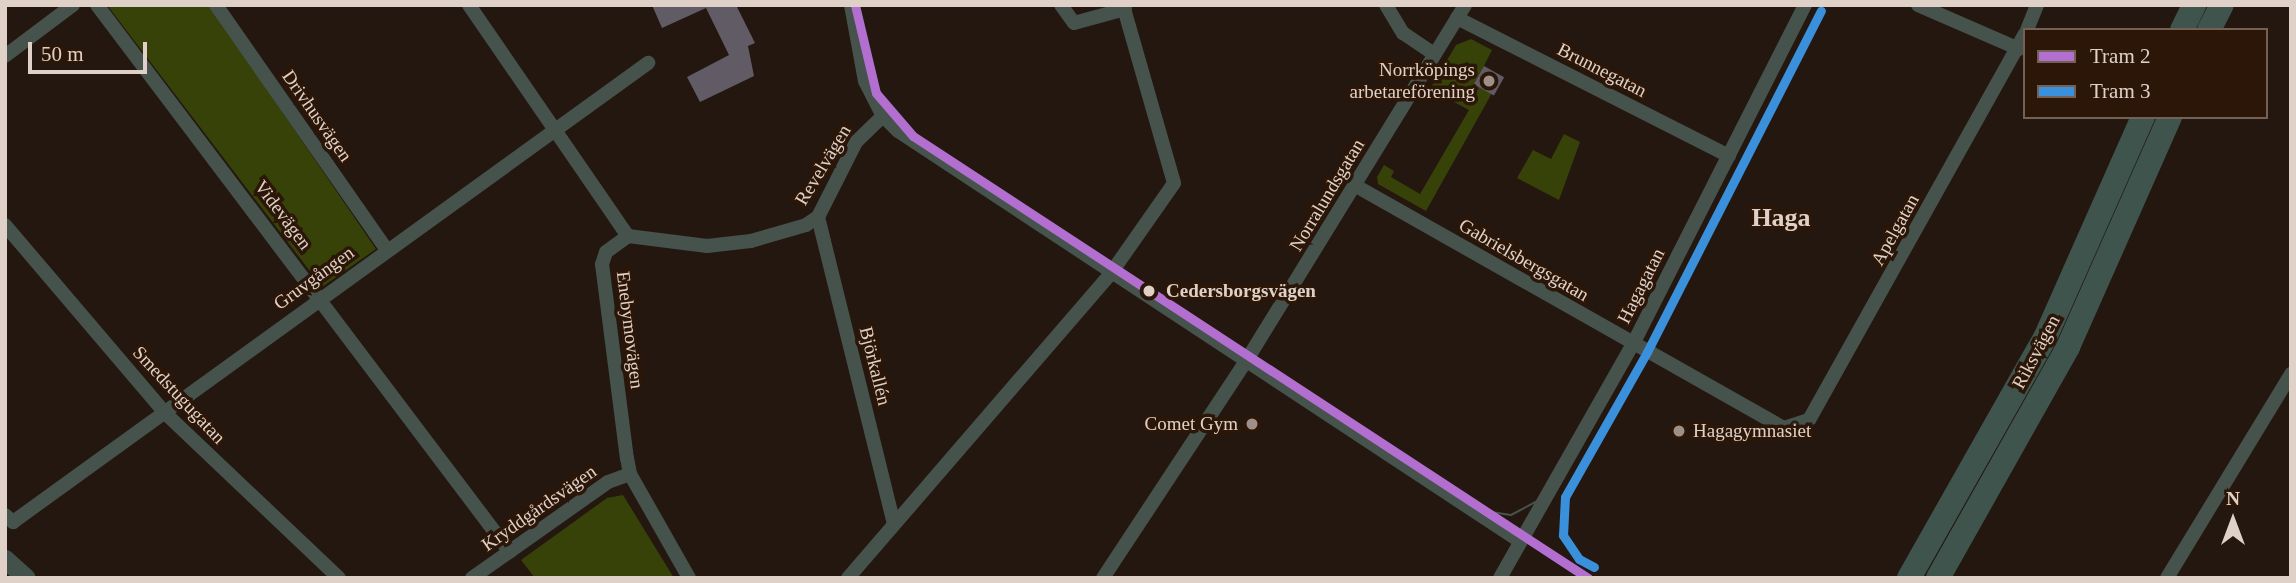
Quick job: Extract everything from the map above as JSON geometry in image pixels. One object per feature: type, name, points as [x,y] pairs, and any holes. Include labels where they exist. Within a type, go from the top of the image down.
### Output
[{"type":"highway","points":[[2183,28],[2194,5]]},
{"type":"highway","points":[[2210,28],[2222,5]]},
{"type":"highway","name":"Riksvägen","points":[[1909,578],[2045,338],[2142,119]]},
{"type":"highway","name":"Riksvägen","points":[[1938,578],[2068,347],[2169,119]]},
{"type":"main road","points":[[5,559],[26,578]]},
{"type":"street","points":[[5,56],[73,5]]},
{"type":"street","name":"Videvägen","points":[[97,5],[320,296],[510,552]]},
{"type":"street","name":"Drivhusvägen","points":[[216,5],[387,250]]},
{"type":"street","points":[[470,5],[628,236]]},
{"type":"street","points":[[852,5],[865,81],[883,116],[1112,273],[1521,542]]},
{"type":"street","points":[[848,578],[1112,273],[1174,183],[1124,7],[1074,23],[1061,5]]},
{"type":"street","points":[[1386,5],[1403,33],[1434,54]]},
{"type":"street","name":"Hagagatan","points":[[1500,578],[1633,344],[1805,5]]},
{"type":"street","points":[[1918,5],[2019,49]]},
{"type":"street","name":"Apelgatan","points":[[2028,28],[2037,5]]},
{"type":"street","name":"Norralundsgatan","points":[[1103,578],[1246,361],[1461,12]]},
{"type":"street","name":"Brunnegatan","points":[[1461,12],[1729,156]]},
{"type":"street","name":"Apelgatan","points":[[1784,428],[1809,420],[2023,39]]},
{"type":"street","name":"Gruvgången","points":[[5,515],[13,522],[320,296],[649,63]]},
{"type":"street","name":"Revelvägen","points":[[628,236],[686,245],[730,244],[786,233],[818,218],[856,142],[883,116]]},
{"type":"street","name":"Gabrielsbergsgatan","points":[[1356,186],[1784,428]]},
{"type":"street","name":"Björkallén","points":[[818,218],[894,523]]},
{"type":"street","name":"Smedstugugatan","points":[[5,225],[164,412],[339,578]]},
{"type":"street","name":"Enebymovägen","points":[[628,236],[606,252],[602,264],[630,474],[689,578]]},
{"type":"street","points":[[2167,578],[2291,374]]},
{"type":"street","name":"Kryddgårdsvägen","points":[[472,578],[608,482],[630,474]]},
{"type":"green space","points":[[107,5],[209,5],[376,249],[322,287]]},
{"type":"green space","points":[[1471,39],[1492,50],[1475,84],[1492,93],[1426,211],[1378,184],[1377,177],[1384,165],[1394,171],[1391,177],[1420,194],[1469,110],[1430,89],[1456,45]]},
{"type":"green space","points":[[1564,134],[1580,142],[1559,200],[1517,178],[1533,150],[1551,159]]},
{"type":"green space","points":[[623,495],[674,578],[535,578],[521,560],[607,498]]},
{"type":"building","points":[[652,5],[736,5],[755,43],[748,46],[754,76],[700,102],[687,77],[729,55],[706,8],[662,28]]},
{"type":"building","name":"Norrköpings arbetareförening","points":[[1484,66],[1504,77],[1494,96],[1474,84]]},
{"type":"tram line","name":"2","points":[[855,5],[876,93],[913,136],[1588,578]]},
{"type":"tram line","name":"3","points":[[1594,567],[1579,559],[1563,535],[1565,497],[1647,352],[1821,11]]},
{"type":"tram line","points":[[1479,510],[1511,515],[1539,500]]},
{"type":"place","name":"Norrköpings arbetareförening","points":[[1489,81]]},
{"type":"place","name":"Cedersborgsvägen","points":[[1149,291]]},
{"type":"place","name":"Comet Gym","points":[[1252,424]]},
{"type":"place","name":"Hagagymnasiet","points":[[1679,431]]},
{"type":"district","name":"Haga","points":[[1781,218]]}]
